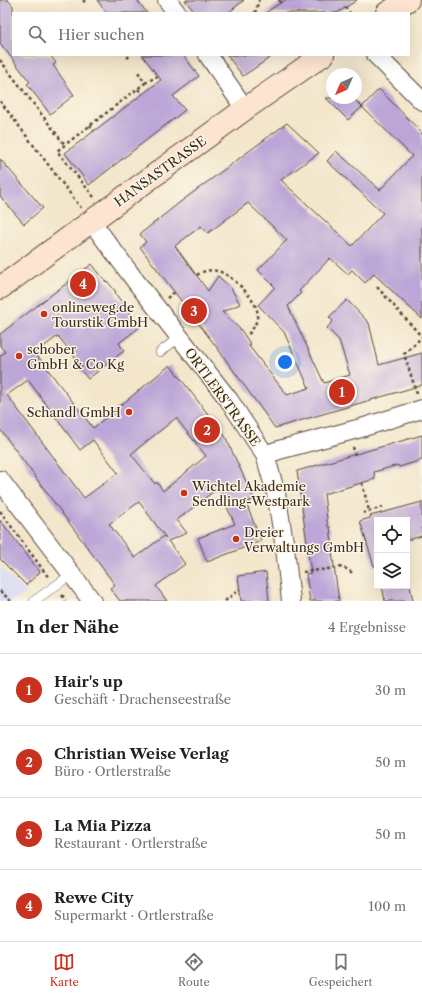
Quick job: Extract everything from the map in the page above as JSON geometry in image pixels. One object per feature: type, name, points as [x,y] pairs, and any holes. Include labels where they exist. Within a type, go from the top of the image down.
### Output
[{"type":"street","points":[[167,0],[176,12]]},
{"type":"street","points":[[388,12],[408,0]]},
{"type":"street","points":[[209,56],[245,109]]},
{"type":"street","name":"HANSASTRASSE","points":[[0,288],[86,214],[245,109],[321,56]]},
{"type":"street","points":[[377,56],[422,101]]},
{"type":"street","name":"ORTLERSTRASSE","points":[[86,214],[137,283],[229,400],[265,455],[276,493],[291,601]]},
{"type":"street","points":[[265,455],[422,409]]},
{"type":"street","points":[[0,480],[92,601]]},
{"type":"lane","points":[[160,352],[180,337]]},
{"type":"lane","points":[[34,601],[72,574]]},
{"type":"path","points":[[255,12],[259,0]]},
{"type":"path","points":[[345,7],[349,12]]},
{"type":"path","points":[[0,60],[65,145]]},
{"type":"path","points":[[138,72],[145,83]]},
{"type":"path","points":[[94,197],[57,151],[145,83],[158,76]]},
{"type":"path","points":[[138,89],[142,94]]},
{"type":"path","points":[[0,101],[86,214]]},
{"type":"path","points":[[90,125],[94,131]]},
{"type":"path","points":[[197,275],[206,271],[218,270],[239,285],[256,308],[256,320],[252,329],[247,335]]},
{"type":"path","points":[[377,287],[422,337],[404,354],[422,409]]},
{"type":"path","points":[[362,483],[369,511]]},
{"type":"path","points":[[363,513],[383,507]]},
{"type":"path","points":[[0,511],[66,601]]},
{"type":"path","points":[[288,574],[343,568],[354,574]]},
{"type":"path","points":[[225,601],[240,589]]},
{"type":"path","points":[[0,591],[11,601]]},
{"type":"shaded area","points":[[0,567],[27,593],[12,601],[0,601]]},
{"type":"building","points":[[0,0],[8,0],[13,6],[12,56],[51,56],[56,63],[53,65],[74,95],[50,114],[27,84],[30,82],[0,43]]},
{"type":"building","points":[[97,0],[137,0],[146,12],[106,12]]},
{"type":"building","points":[[185,0],[244,0],[229,12],[194,12]]},
{"type":"building","points":[[285,0],[357,0],[339,12],[267,12]]},
{"type":"building","points":[[143,56],[184,56],[199,76],[173,96],[185,110],[89,185],[65,153],[161,80]]},
{"type":"building","points":[[228,56],[273,56],[243,76]]},
{"type":"building","points":[[379,89],[422,133],[422,319],[374,274],[365,283],[352,270],[348,274],[330,258],[299,291],[301,293],[288,306],[324,383],[350,375],[339,340],[327,328],[333,321],[329,317],[347,300],[369,323],[379,365],[422,353],[422,385],[275,428],[218,349],[140,247],[146,242],[140,234],[179,203],[287,123],[319,153],[281,180],[352,246],[383,213],[327,161],[336,151],[380,190],[412,156],[362,107]],"holes":[[[248,203],[287,240],[258,270],[275,287],[258,305],[284,332],[309,388],[287,395],[249,346],[251,345],[241,330],[222,312],[240,304],[231,288],[218,276],[208,291],[175,246],[201,226],[208,233]]]},
{"type":"building","points":[[332,104],[359,104],[362,107],[348,120]]},
{"type":"building","points":[[0,159],[43,208],[24,224],[0,196]]},
{"type":"building","points":[[92,264],[116,292],[115,293],[140,327],[119,343],[124,351],[88,379],[79,368],[82,366],[58,336],[35,353],[93,428],[170,365],[225,436],[254,499],[246,503],[261,541],[207,562],[198,538],[235,524],[218,488],[177,520],[187,533],[168,541],[185,564],[156,586],[167,601],[120,601],[110,588],[115,585],[0,429],[0,356],[5,352],[0,346],[0,334]],"holes":[[[28,380],[80,450],[93,440],[118,473],[84,498],[7,395]],[[176,418],[206,456],[163,491],[157,482],[155,484],[131,454]],[[139,502],[166,538],[164,536],[135,558],[109,524]]]},
{"type":"building","points":[[422,435],[422,460],[399,467],[398,465],[374,472],[375,479],[324,494],[328,527],[330,527],[339,601],[310,601],[306,574],[311,573],[297,471]]},
{"type":"building","points":[[422,502],[422,536],[410,539],[410,517],[374,517],[374,566],[360,521],[370,518],[370,516]]},
{"type":"building","points":[[0,520],[40,572],[26,585],[0,559]]},
{"type":"building","points":[[266,572],[269,601],[241,601],[238,576]]},
{"type":"building","points":[[410,586],[413,601],[385,601],[383,589],[410,589]]},
{"type":"place","name":"Rewe City","points":[[83,284]]},
{"type":"place","name":"La Mia Pizza","points":[[194,311]]},
{"type":"place","name":"onlineweg.de Tourstik GmbH","points":[[44,314]]},
{"type":"place","name":"schober GmbH & Co Kg","points":[[19,356]]},
{"type":"place","name":"Hair's up","points":[[342,392]]},
{"type":"place","name":"Schandl GmbH","points":[[129,412]]},
{"type":"place","name":"Christian Weise Verlag","points":[[207,430]]},
{"type":"place","name":"Wichtel Akademie Sendling-Westpark","points":[[184,493]]},
{"type":"place","name":"Dreier Verwaltungs GmbH","points":[[236,539]]}]
